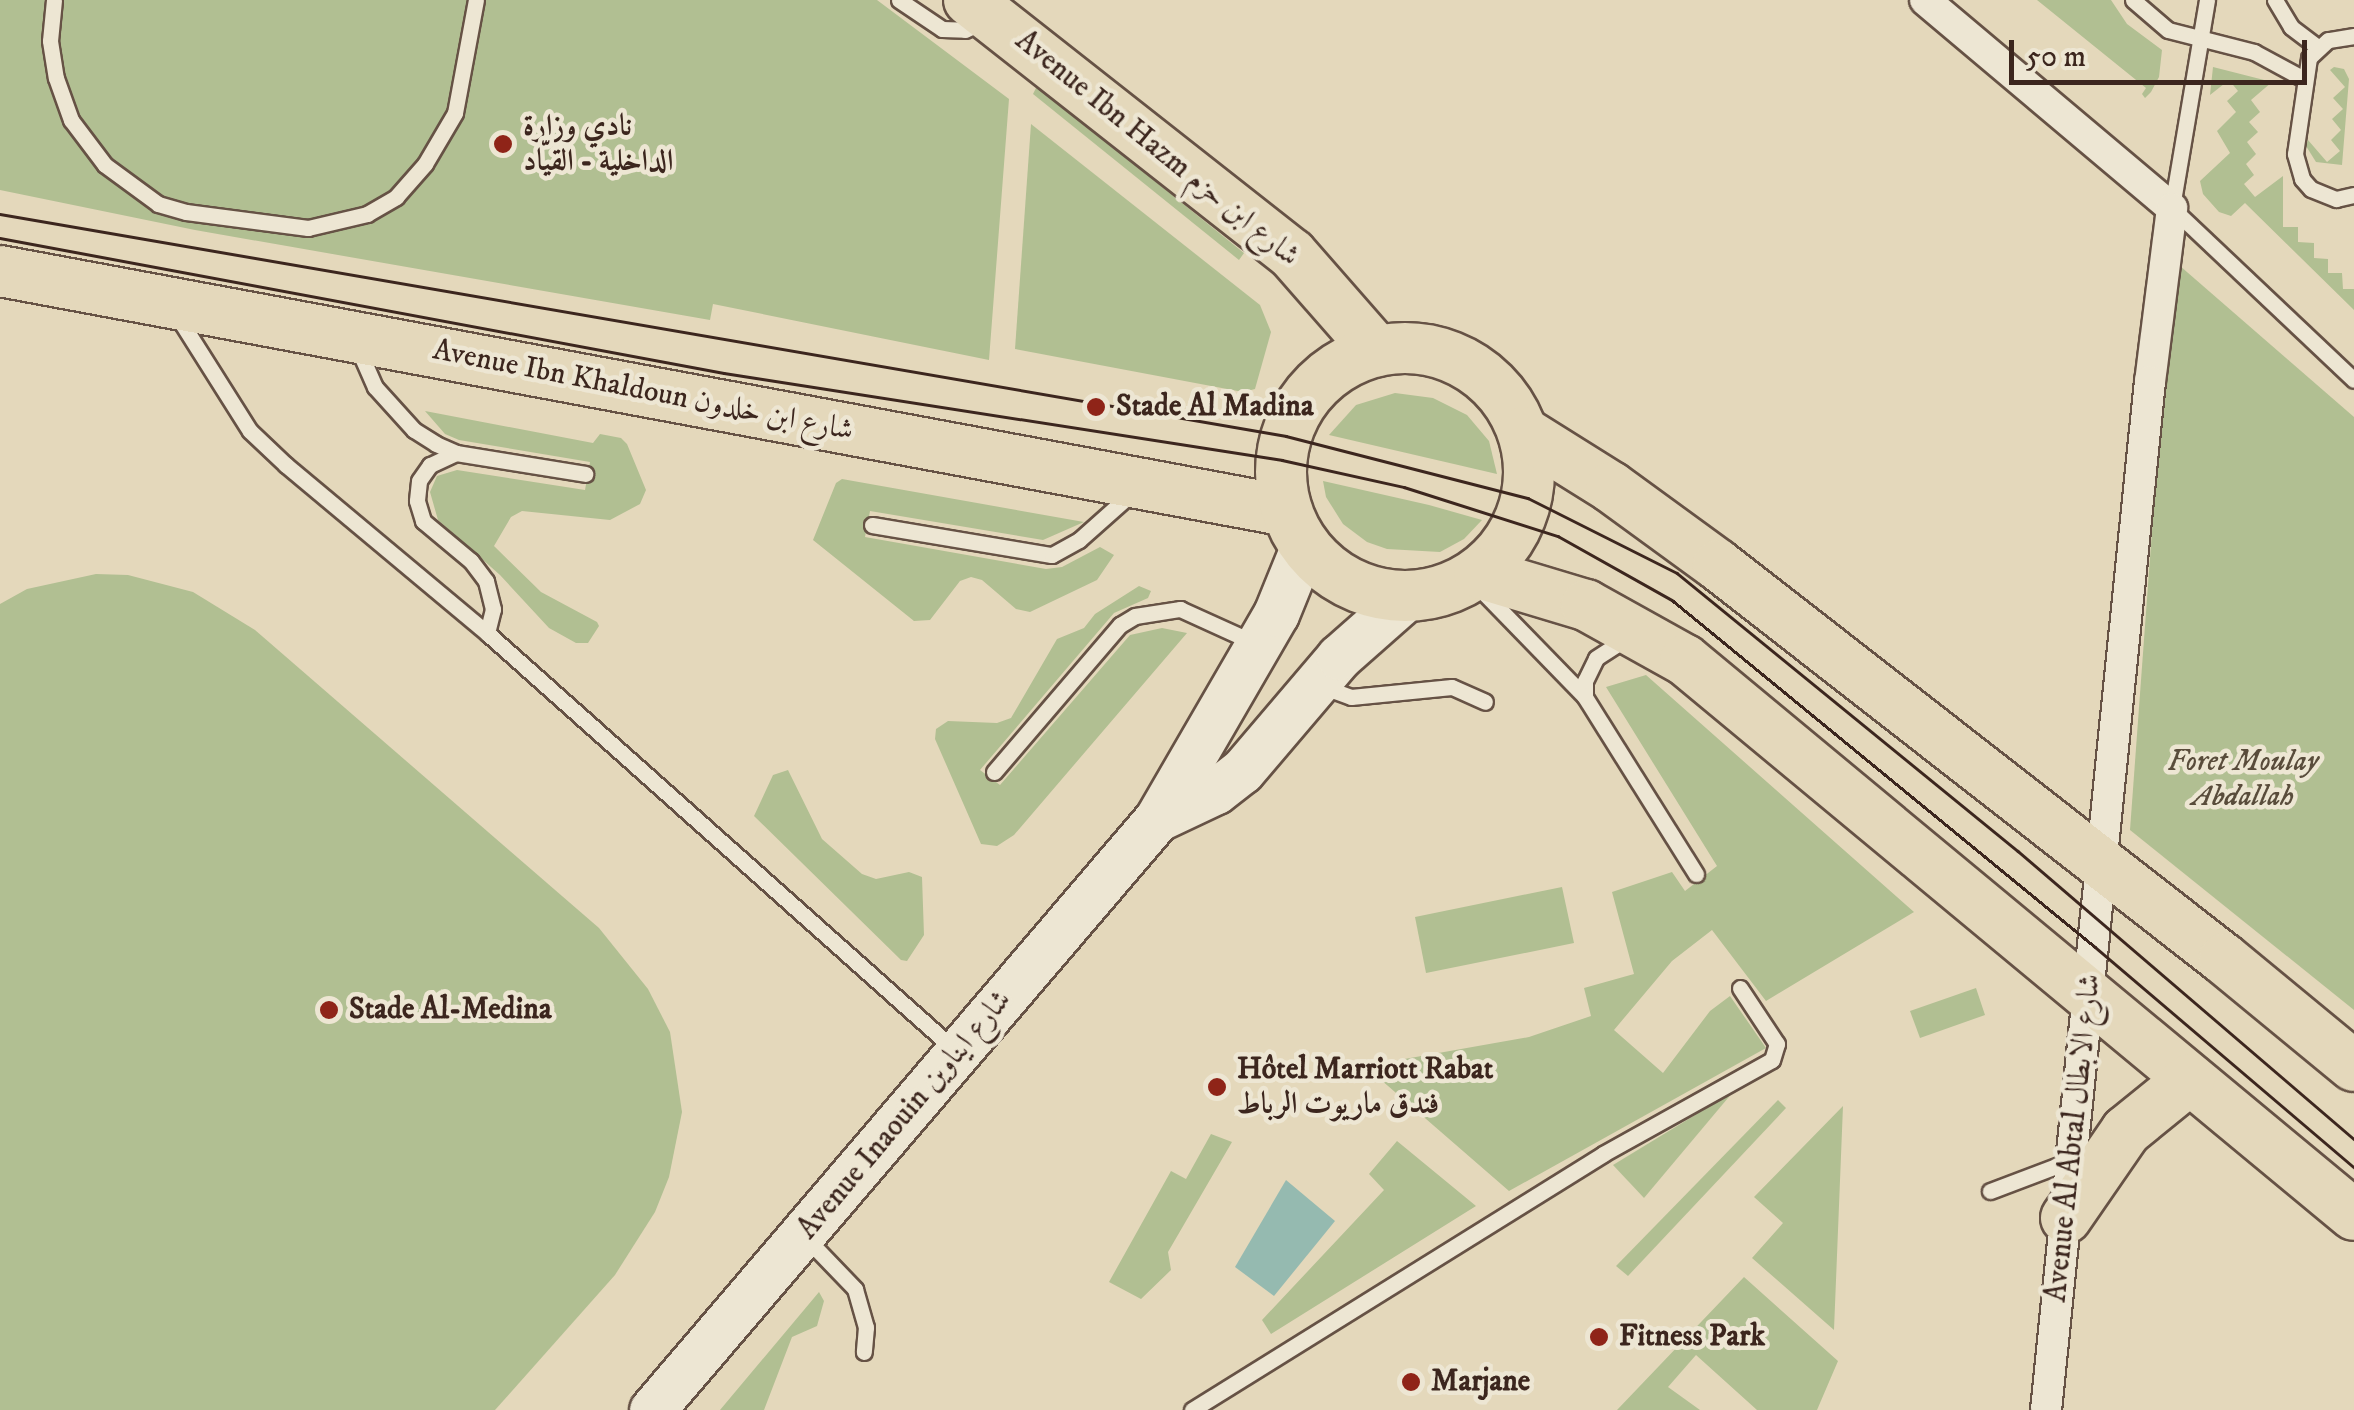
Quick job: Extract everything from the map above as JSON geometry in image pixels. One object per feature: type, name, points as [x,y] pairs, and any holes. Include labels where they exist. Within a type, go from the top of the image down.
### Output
[{"type":"main road","name":"Avenue Ibn Hazm شارع ابن حزم","points":[[980,8],[1292,254],[1377,351]]},
{"type":"main road","name":"Avenue Ibn Khaldoun شارع ابن خلدون","points":[[0,271],[1145,482],[1296,528]]},
{"type":"main road","points":[[1429,350],[1454,357],[1497,387],[1523,432],[1528,498],[1509,541],[1474,575],[1432,594],[1406,598],[1355,586],[1332,573],[1296,528],[1282,460],[1296,412],[1330,374],[1377,351],[1429,350]]},
{"type":"main road","points":[[1523,432],[1704,554],[2354,1066]]},
{"type":"main road","name":"Avenue Inaouin شارع ايناوين","points":[[652,1410],[1157,819],[1259,645],[1296,528]]},
{"type":"main road","points":[[1474,575],[1560,594],[1643,634],[1724,691],[2354,1215]]},
{"type":"main road","name":"Avenue Inaouin شارع ايناوين","points":[[1157,819],[1216,791],[1242,771],[1317,682],[1406,598]]},
{"type":"main road","points":[[2066,1218],[2126,1131],[2190,1079]]},
{"type":"street","points":[[1926,0],[2031,94],[2172,208]]},
{"type":"street","name":"Avenue Al Abtal شارع الابطال","points":[[2046,1410],[2150,382],[2172,208]]},
{"type":"lane","points":[[54,0],[50,41],[56,78],[71,120],[105,165],[158,204],[186,212],[308,228],[367,214],[396,197],[425,164],[455,113],[476,0]]},
{"type":"lane","points":[[899,0],[942,29],[965,30],[980,8]]},
{"type":"lane","points":[[2133,0],[2154,22],[2254,52],[2304,79]]},
{"type":"lane","points":[[2208,0],[2172,208],[2354,380]]},
{"type":"lane","points":[[2275,0],[2290,27],[2318,47]]},
{"type":"lane","points":[[2354,36],[2328,40],[2309,58],[2297,167],[2311,189],[2322,196],[2354,195]]},
{"type":"lane","points":[[168,302],[250,431],[488,632],[958,1052]]},
{"type":"lane","points":[[355,337],[365,368],[394,410],[414,430],[456,453],[585,474]]},
{"type":"lane","points":[[456,453],[430,465],[419,481],[417,501],[423,521],[471,561],[486,581],[493,609],[488,632]]},
{"type":"lane","points":[[872,525],[1052,555],[1080,540],[1145,482]]},
{"type":"lane","points":[[1474,575],[1585,697],[1696,874]]},
{"type":"lane","points":[[994,772],[1120,625],[1135,616],[1180,609],[1259,645]]},
{"type":"lane","points":[[1585,697],[1585,682],[1596,658],[1610,646],[1643,634]]},
{"type":"lane","points":[[1317,682],[1342,697],[1442,686],[1462,689],[1485,702]]},
{"type":"lane","points":[[1192,1410],[1602,1154],[1772,1060],[1777,1044],[1740,988]]},
{"type":"lane","points":[[1990,1191],[2072,1160]]},
{"type":"lane","points":[[803,1235],[855,1289],[866,1327],[864,1352]]},
{"type":"green space","name":"نادي وزارة الداخلية - القيّاد","points":[[0,0],[877,0],[1009,99],[989,360],[713,304],[710,320],[195,230],[0,190]]},
{"type":"green space","points":[[2037,0],[2111,0],[2127,24],[2162,50],[2159,77],[2151,92],[2145,98],[2142,94],[2146,88]]},
{"type":"green space","points":[[2213,67],[2272,82],[2251,100],[2260,112],[2249,122],[2258,132],[2247,142],[2256,154],[2246,164],[2254,175],[2244,184],[2255,197],[2283,176],[2283,227],[2298,227],[2298,242],[2314,243],[2314,258],[2328,259],[2328,273],[2342,273],[2343,289],[2354,289],[2354,310],[2245,203],[2231,216],[2219,212],[2203,194],[2200,181],[2230,153],[2217,131],[2236,112],[2227,101],[2238,91],[2229,80],[2210,95]]},
{"type":"green space","points":[[2344,69],[2349,79],[2342,165],[2316,162],[2306,146],[2308,140],[2327,162],[2340,151],[2331,140],[2341,130],[2332,119],[2343,109],[2333,98],[2345,87],[2330,70]]},
{"type":"green space","points":[[1037,86],[1244,253],[1239,260],[1033,94]]},
{"type":"green space","points":[[1031,124],[1260,305],[1271,332],[1255,389],[1243,392],[1015,349]]},
{"type":"green space","name":"Foret Moulay Abdallah","points":[[2172,259],[2354,417],[2354,1010],[2130,830]]},
{"type":"green space","points":[[1395,393],[1433,398],[1467,415],[1489,441],[1497,474],[1329,435],[1356,405]]},
{"type":"green space","points":[[425,411],[593,443],[600,434],[621,438],[627,444],[646,490],[640,504],[610,520],[522,511],[511,517],[494,546],[541,592],[597,622],[599,626],[588,643],[576,643],[549,628],[500,575],[438,520],[430,492],[437,476],[457,470],[585,490],[590,462],[459,440],[445,434]]},
{"type":"green space","points":[[842,479],[1084,522],[1043,540],[870,511],[865,537],[1046,569],[1062,567],[1100,547],[1114,555],[1097,580],[1030,612],[1016,609],[982,580],[971,577],[960,581],[930,620],[914,621],[813,540],[836,483]]},
{"type":"green space","points":[[1323,481],[1482,520],[1464,539],[1440,552],[1387,549],[1367,542],[1343,524],[1326,497]]},
{"type":"green space","name":"Stade Al-Medina","points":[[96,574],[128,575],[193,592],[255,630],[599,928],[648,989],[670,1032],[682,1112],[669,1177],[655,1212],[615,1275],[495,1410],[0,1410],[0,604],[27,589]]},
{"type":"green space","points":[[1139,586],[1151,591],[1148,598],[1114,613],[980,770],[1000,785],[1130,635],[1162,628],[1187,633],[1014,835],[997,846],[981,844],[935,739],[936,729],[948,721],[997,723],[1011,718],[1057,639],[1084,628],[1095,614]]},
{"type":"green space","points":[[1646,675],[1914,912],[1766,1001],[1712,930],[1672,961],[1614,1030],[1663,1073],[1710,1011],[1730,996],[1766,1048],[1509,1191],[1365,1066],[1529,1037],[1591,1016],[1584,988],[1634,974],[1612,892],[1672,872],[1685,891],[1717,866],[1606,687]]},
{"type":"green space","points":[[788,770],[822,839],[862,874],[876,879],[909,872],[922,877],[924,935],[907,961],[901,960],[754,816],[773,775]]},
{"type":"green space","points":[[1562,887],[1574,943],[1426,973],[1415,917]]},
{"type":"green space","points":[[1976,988],[1985,1015],[1920,1038],[1910,1011]]},
{"type":"green space","points":[[1733,1092],[1644,1198],[1613,1165]]},
{"type":"green space","points":[[1778,1100],[1786,1108],[1628,1276],[1616,1266]]},
{"type":"green space","points":[[1843,1106],[1834,1330],[1752,1258],[1783,1223],[1754,1197]]},
{"type":"green space","points":[[1211,1134],[1232,1142],[1168,1252],[1171,1270],[1141,1299],[1109,1282],[1171,1171],[1186,1179]]},
{"type":"green space","points":[[1397,1141],[1476,1206],[1271,1334],[1262,1320],[1384,1190],[1369,1174]]},
{"type":"green space","points":[[1744,1277],[1838,1361],[1817,1410],[1757,1410],[1696,1355],[1668,1387],[1700,1410],[1617,1410]]},
{"type":"green space","points":[[819,1292],[824,1301],[817,1326],[792,1337],[764,1410],[720,1410]]},
{"type":"water","points":[[1286,1180],[1335,1221],[1274,1296],[1235,1267]]},
{"type":"tram line","points":[[0,214],[1286,436],[1528,498],[1677,573],[2018,851],[2354,1139]]},
{"type":"tram line","points":[[0,238],[724,373],[1282,460],[1404,487],[1558,536],[1672,600],[2094,946],[2354,1167]]},
{"type":"place","name":"نادي وزارة الداخلية - القيّاد","points":[[503,144]]},
{"type":"place","name":"Stade Al Madina","points":[[1096,407]]},
{"type":"place","name":"Stade Al-Medina","points":[[329,1010]]},
{"type":"place","name":"Hôtel Marriott Rabat فندق ماريوت الرباط","points":[[1217,1087]]},
{"type":"place","name":"Fitness Park","points":[[1599,1337]]},
{"type":"place","name":"Marjane","points":[[1411,1382]]}]
